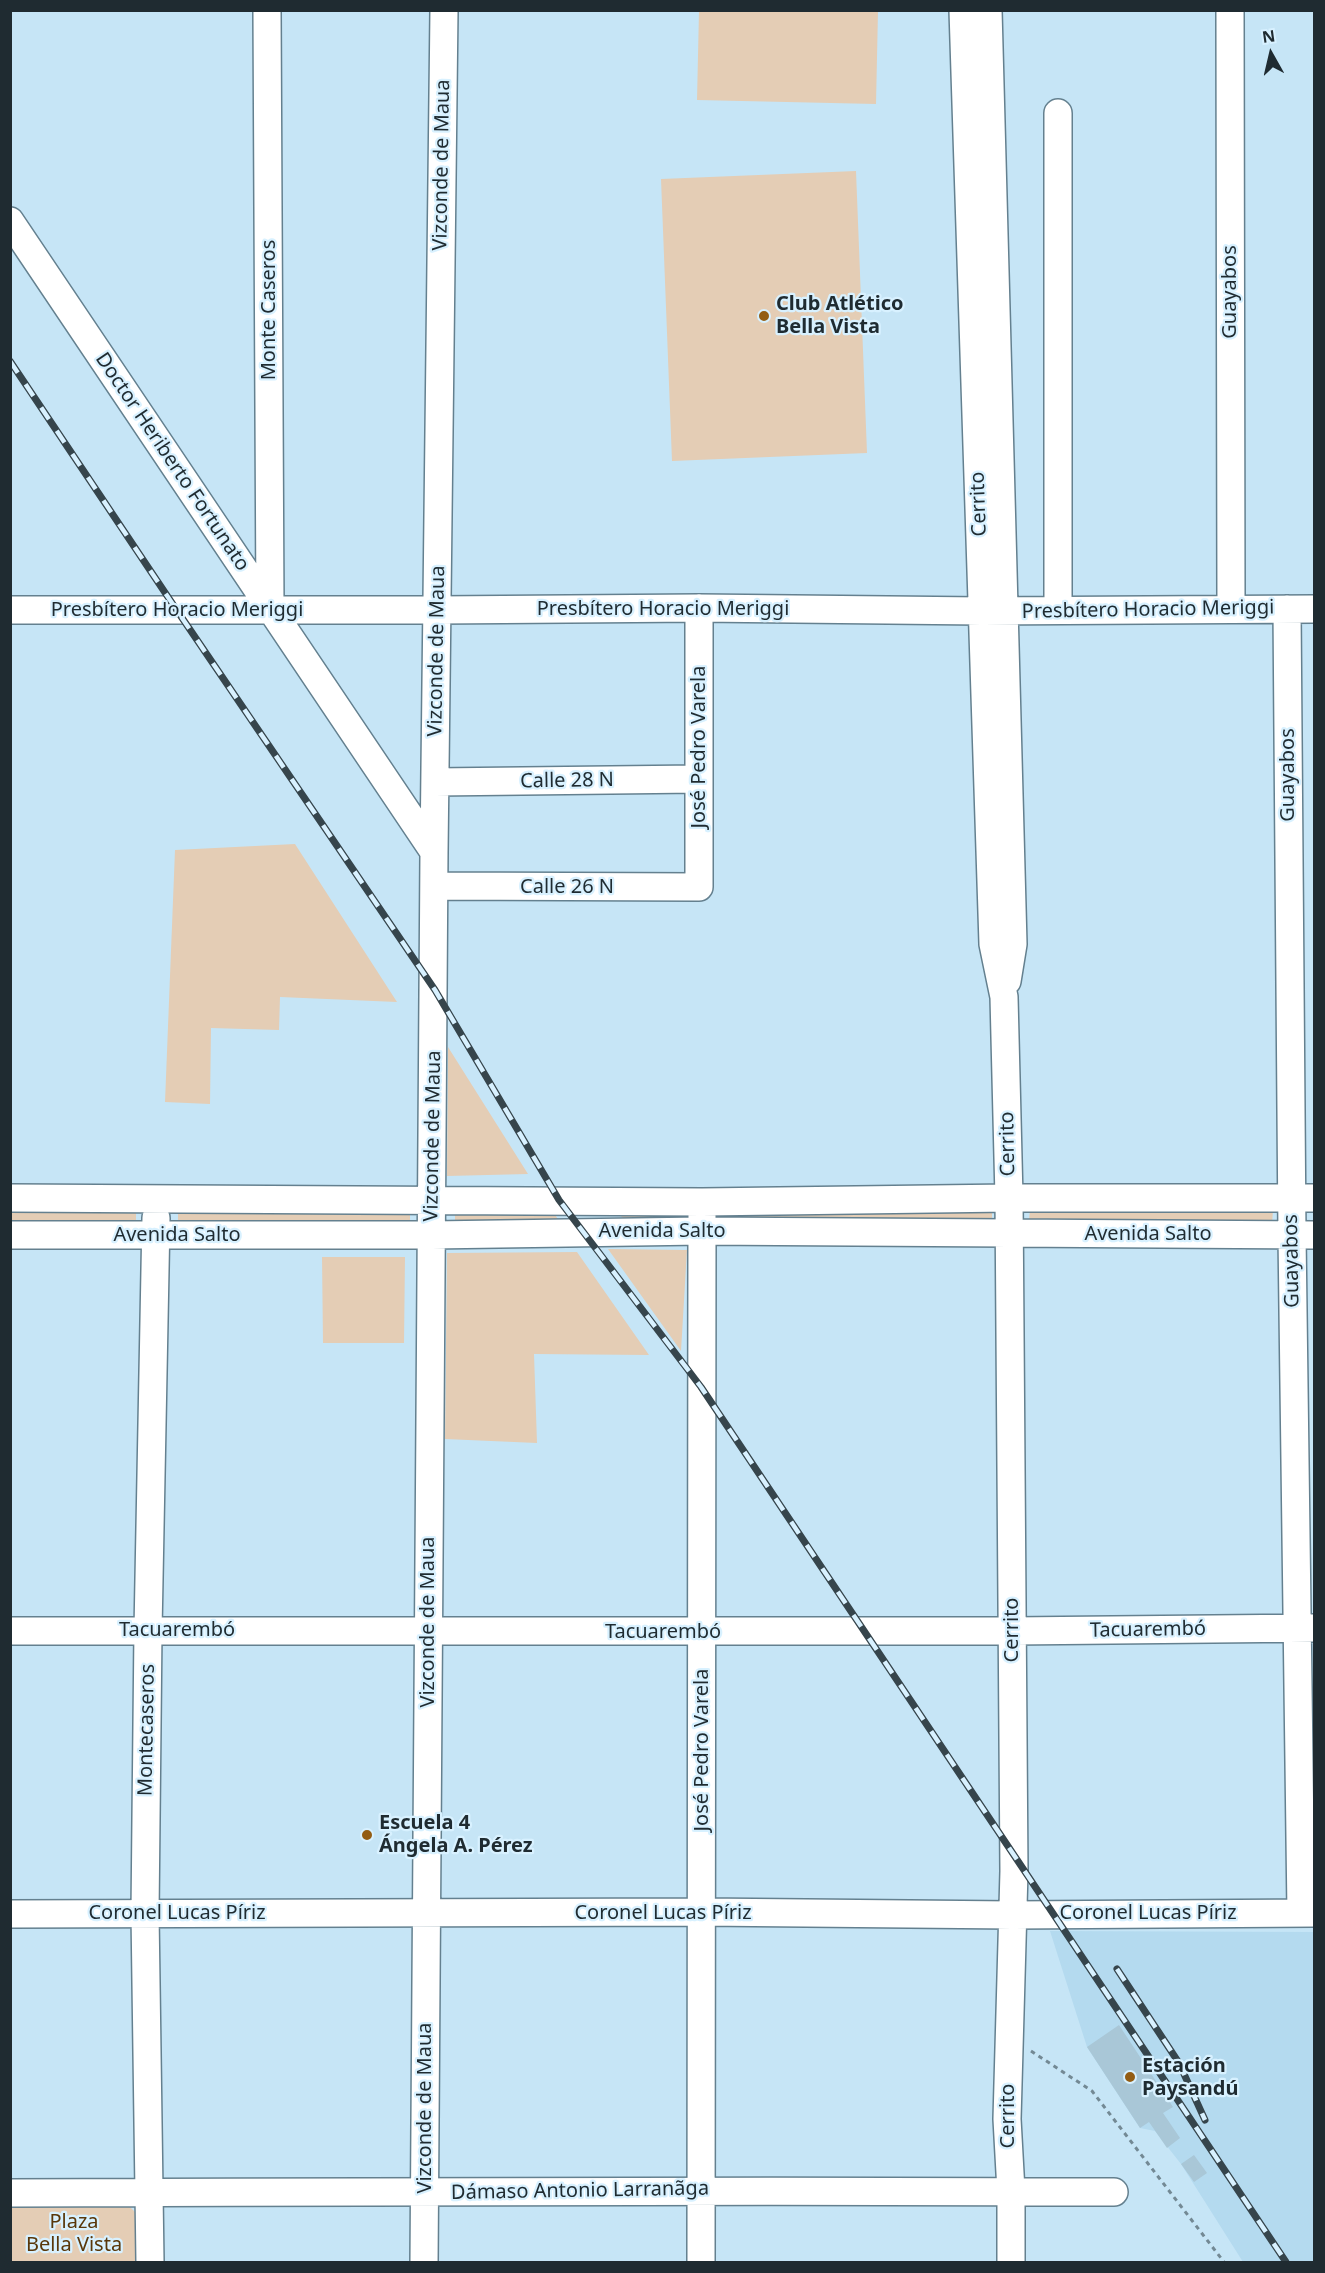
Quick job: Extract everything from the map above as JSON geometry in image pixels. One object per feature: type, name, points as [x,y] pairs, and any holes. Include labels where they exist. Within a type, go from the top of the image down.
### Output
[{"type":"street","name":"Monte Caseros","points":[[267,10],[270,609]]},
{"type":"street","name":"Vizconde de Maua","points":[[424,2262],[434,852],[444,10]]},
{"type":"street","name":"Cerrito","points":[[963,10],[993,611]]},
{"type":"street","name":"Cerrito","points":[[988,10],[993,944],[1004,997],[1009,1198],[1013,1915],[1007,2119],[1011,2191],[1011,2262]]},
{"type":"street","name":"Guayabos","points":[[1230,10],[1231,609]]},
{"type":"street","points":[[1058,113],[1058,610]]},
{"type":"street","name":"Doctor Heriberto Fortunato","points":[[10,221],[434,852]]},
{"type":"street","name":"José Pedro Varela","points":[[699,608],[699,887]]},
{"type":"street","name":"Guayabos","points":[[1287,609],[1303,1198],[1308,1913]]},
{"type":"street","name":"Presbítero Horacio Meriggi","points":[[10,610],[1314,609]]},
{"type":"street","name":"Calle 28 N","points":[[435,782],[698,779]]},
{"type":"street","name":"Calle 26 N","points":[[434,886],[699,887]]},
{"type":"street","name":"Avenida Salto","points":[[10,1198],[702,1202],[1009,1198],[1303,1198]]},
{"type":"street","name":"Montecaseros","points":[[150,2262],[145,1913],[156,1198]]},
{"type":"street","name":"José Pedro Varela","points":[[701,2262],[702,1202]]},
{"type":"street","name":"Avenida Salto","points":[[10,1235],[432,1235],[702,1231],[1303,1235]]},
{"type":"street","name":"Tacuarembó","points":[[10,1631],[148,1629],[702,1632],[1305,1628]]},
{"type":"street","name":"Coronel Lucas Píriz","points":[[10,1914],[1308,1913]]},
{"type":"street","name":"Dámaso Antonio Larranãga","points":[[10,2193],[701,2190],[1113,2192]]},
{"type":"path","points":[[1009,2036],[1092,2091],[1224,2262]]},
{"type":"shaded area","points":[[1050,1931],[1314,1932],[1314,2262],[1243,2262],[1181,2164],[1155,2131],[1140,2128],[1087,2047]]},
{"type":"green space","points":[[699,11],[878,11],[876,104],[697,100]]},
{"type":"green space","name":"Club Atlético Bella Vista","points":[[856,171],[867,453],[672,461],[661,179]]},
{"type":"green space","points":[[295,844],[397,1002],[280,997],[279,1030],[211,1028],[210,1104],[165,1102],[175,850]]},
{"type":"green space","points":[[448,1047],[528,1174],[447,1176]]},
{"type":"green space","points":[[11,1207],[136,1208],[136,1227],[11,1227]]},
{"type":"green space","points":[[178,1207],[410,1208],[410,1222],[178,1221]]},
{"type":"green space","points":[[992,1207],[992,1220],[724,1223],[724,1210]]},
{"type":"green space","points":[[1030,1208],[1273,1210],[1272,1224],[1029,1221]]},
{"type":"green space","points":[[455,1210],[552,1210],[561,1224],[455,1223]]},
{"type":"green space","points":[[616,1211],[684,1212],[683,1222],[627,1222]]},
{"type":"green space","points":[[608,1249],[687,1250],[681,1351]]},
{"type":"green space","points":[[577,1252],[649,1355],[534,1354],[537,1443],[445,1439],[447,1253]]},
{"type":"green space","points":[[322,1257],[405,1257],[404,1343],[323,1343]]},
{"type":"green space","name":"Plaza Bella Vista","points":[[11,2205],[129,2206],[137,2214],[138,2262],[11,2262]]},
{"type":"building","name":"Estación Paysandú","points":[[1119,2025],[1173,2107],[1163,2113],[1180,2138],[1167,2148],[1149,2122],[1140,2128],[1087,2047]]},
{"type":"building","points":[[1194,2155],[1207,2173],[1194,2182],[1181,2164]]},
{"type":"railway","points":[[10,361],[435,990],[559,1200],[701,1387],[1286,2262]]},
{"type":"railway","points":[[1117,1969],[1179,2063],[1205,2120]]},
{"type":"place","name":"Club Atlético Bella Vista","points":[[764,316]]},
{"type":"place","name":"Escuela 4 Ángela A. Pérez","points":[[367,1835]]},
{"type":"place","name":"Estación Paysandú","points":[[1130,2077]]}]
